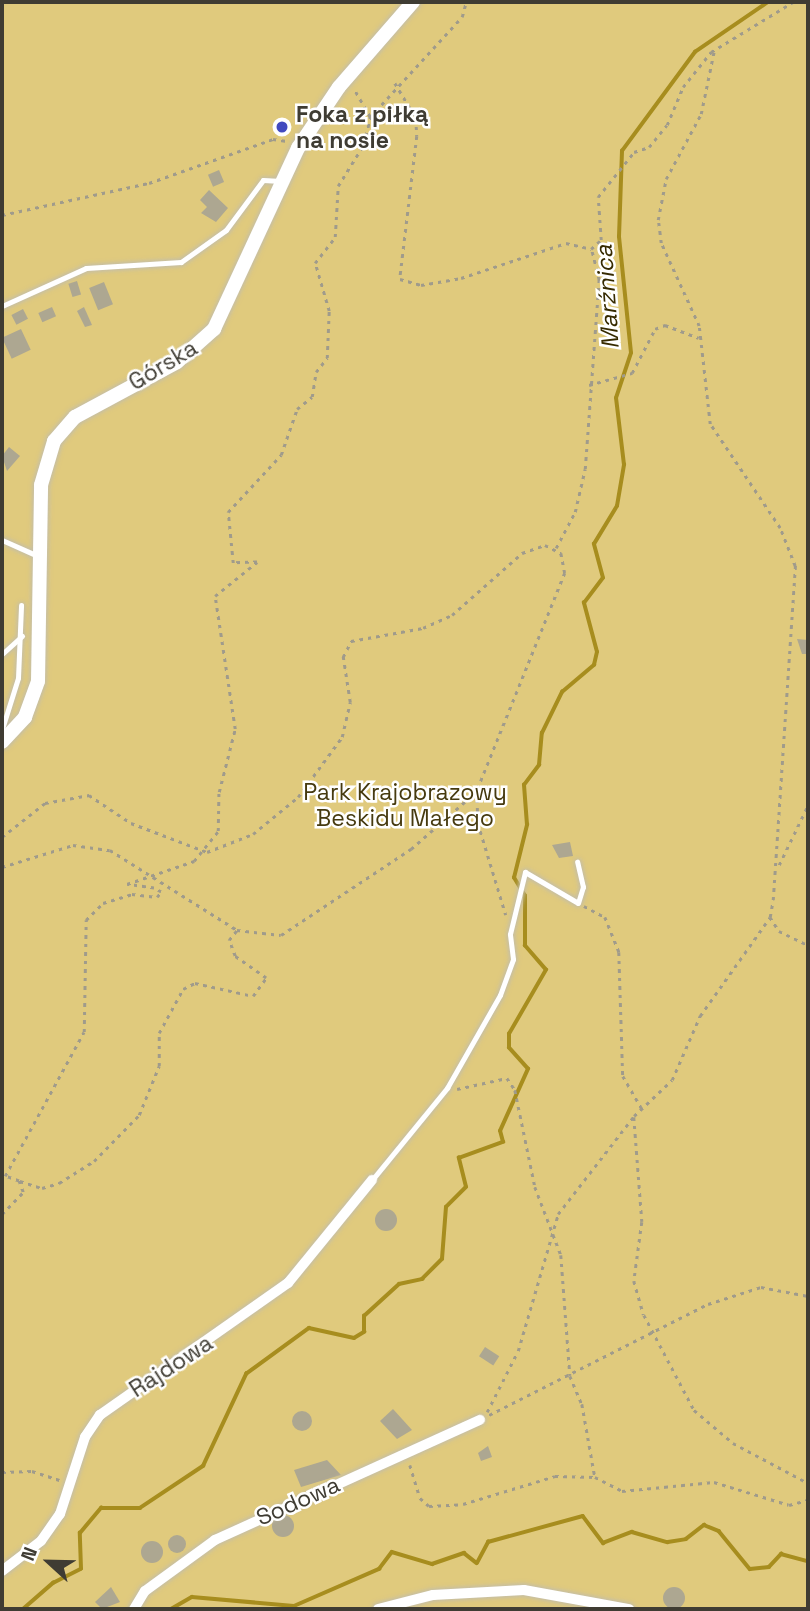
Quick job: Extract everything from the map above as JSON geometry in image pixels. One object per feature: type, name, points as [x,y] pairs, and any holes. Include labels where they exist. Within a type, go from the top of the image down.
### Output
[{"type":"street","name":"Górska","points":[[2,742],[25,717],[38,681],[41,485],[54,441],[85,410],[206,338],[227,309],[281,181],[298,148],[348,76],[413,2]]},
{"type":"street","name":"Rajdowa","points":[[2,1572],[41,1541],[72,1484],[85,1437],[100,1415],[288,1283],[372,1180]]},
{"type":"street","name":"Sodowa","points":[[135,1609],[145,1591],[215,1540],[480,1420]]},
{"type":"street","points":[[383,1608],[433,1595],[524,1590],[629,1609]]},
{"type":"lane","points":[[2,306],[86,268],[181,262],[226,230],[263,180],[281,181]]},
{"type":"lane","points":[[2,540],[41,557]]},
{"type":"lane","points":[[2,729],[22,636],[22,605]]},
{"type":"lane","points":[[2,654],[22,636]]},
{"type":"lane","points":[[372,1180],[447,1088],[500,995],[513,959],[510,934],[523,877],[530,871],[578,903],[583,887],[578,862]]},
{"type":"path","points":[[207,852],[218,831],[219,792],[234,729],[215,596],[257,562],[233,563],[228,512],[281,455],[297,409],[312,397],[327,358],[329,311],[316,255],[335,237],[338,186],[364,144],[370,117],[396,83],[462,17],[466,2]]},
{"type":"path","points":[[591,249],[601,240],[597,210],[605,185],[667,125],[683,87],[714,51],[793,2]]},
{"type":"path","points":[[480,1420],[502,1392],[518,1351],[553,1230],[634,1116],[672,1080],[700,1016],[770,917],[777,867],[795,566],[779,528],[710,424],[701,340],[680,276],[661,243],[658,220],[666,179],[701,114],[714,51]]},
{"type":"path","points":[[348,76],[370,117]]},
{"type":"path","points":[[396,83],[416,118],[417,136],[400,279],[421,285],[461,278],[576,241],[591,249],[599,280],[582,492],[556,548]]},
{"type":"path","points":[[2,215],[46,210],[183,174],[273,139],[298,148]]},
{"type":"path","points":[[589,385],[632,373],[655,329],[665,325],[701,340]]},
{"type":"path","points":[[237,930],[229,940],[235,956],[265,978],[253,996],[195,983],[183,989],[159,1034],[159,1066],[139,1115],[94,1161],[59,1183],[42,1188],[5,1176],[84,1032],[86,920],[103,903],[132,894],[157,897],[160,892],[154,888],[127,884],[155,878],[207,852],[253,834],[298,797],[342,737],[350,702],[343,657],[351,641],[423,628],[452,615],[522,553],[536,545],[556,548]]},
{"type":"path","points":[[2,867],[74,845],[110,850],[237,930],[281,935],[411,849],[477,791],[560,588],[564,562],[556,548]]},
{"type":"path","points":[[477,791],[481,836],[510,934]]},
{"type":"path","points":[[2,837],[45,803],[89,795],[131,823],[207,852]]},
{"type":"path","points":[[777,867],[808,805]]},
{"type":"path","points":[[578,903],[605,917],[620,952],[624,1076],[642,1109]]},
{"type":"path","points":[[770,917],[779,931],[808,945]]},
{"type":"path","points":[[447,1088],[507,1078],[561,1255],[570,1376],[582,1404],[595,1477]]},
{"type":"path","points":[[634,1116],[642,1222],[634,1281],[655,1336],[694,1410],[713,1429],[808,1483]]},
{"type":"path","points":[[2,1214],[23,1192],[19,1181]]},
{"type":"path","points":[[480,1420],[655,1336],[708,1304],[761,1287],[808,1296]]},
{"type":"path","points":[[407,1454],[420,1498],[429,1506],[463,1504],[536,1477],[595,1477],[622,1491],[714,1482],[789,1505],[808,1500]]},
{"type":"path","points":[[2,1472],[32,1471],[72,1484]]},
{"type":"green space","name":"Park Krajobrazowy Beskidu Małego","points":[[2,2],[808,2],[808,1609],[2,1609]]},
{"type":"building","points":[[219,170],[224,182],[213,187],[208,175]]},
{"type":"building","points":[[209,190],[228,208],[216,222],[201,213],[207,207],[200,200]]},
{"type":"building","points":[[77,281],[81,294],[72,297],[68,284]]},
{"type":"building","points":[[104,282],[113,304],[98,310],[89,288]]},
{"type":"building","points":[[52,307],[56,316],[42,322],[38,313]]},
{"type":"building","points":[[84,307],[92,325],[85,327],[77,311]]},
{"type":"building","points":[[23,309],[28,319],[16,325],[11,315]]},
{"type":"building","points":[[21,329],[31,350],[12,359],[2,338]]},
{"type":"building","points":[[9,447],[20,456],[7,471],[2,456]]},
{"type":"building","points":[[797,639],[808,640],[808,654],[802,654]]},
{"type":"building","points":[[570,842],[573,856],[559,858],[552,845]]},
{"type":"building","points":[[386,1209],[396,1216],[397,1220],[390,1230],[386,1231],[376,1224],[375,1220],[382,1210]]},
{"type":"building","points":[[485,1347],[499,1356],[493,1365],[479,1356]]},
{"type":"building","points":[[393,1409],[412,1430],[397,1439],[380,1421]]},
{"type":"building","points":[[302,1411],[309,1414],[312,1421],[309,1428],[302,1431],[295,1428],[292,1421],[295,1414]]},
{"type":"building","points":[[488,1446],[492,1457],[481,1461],[478,1453]]},
{"type":"building","points":[[327,1460],[341,1475],[301,1487],[294,1470]]},
{"type":"building","points":[[283,1515],[291,1518],[294,1526],[291,1534],[283,1537],[275,1534],[272,1526],[275,1518]]},
{"type":"building","points":[[173,1535],[181,1535],[186,1544],[184,1551],[173,1553],[168,1548],[168,1540]]},
{"type":"building","points":[[152,1541],[160,1544],[163,1552],[160,1560],[152,1563],[144,1560],[141,1552],[144,1544]]},
{"type":"building","points":[[111,1587],[120,1602],[102,1609],[95,1602]]},
{"type":"building","points":[[674,1587],[682,1590],[685,1598],[682,1606],[674,1609],[666,1606],[663,1598],[666,1590]]},
{"type":"waterway","name":"Marźnica","points":[[23,1609],[53,1583],[81,1569],[80,1533],[101,1508],[140,1508],[203,1466],[246,1374],[309,1328],[354,1338],[364,1332],[364,1316],[399,1284],[422,1279],[442,1259],[446,1207],[466,1187],[459,1158],[503,1142],[500,1131],[528,1069],[509,1048],[509,1034],[546,970],[525,946],[525,896],[514,878],[527,825],[524,785],[539,765],[542,733],[562,692],[594,665],[597,652],[584,603],[603,578],[594,544],[617,506],[624,465],[616,398],[631,353],[619,237],[622,151],[695,52],[768,2]]},
{"type":"waterway","points":[[171,1609],[192,1597],[294,1606],[379,1569],[392,1552],[432,1564],[464,1553],[477,1563],[488,1542],[583,1516],[603,1543],[632,1532],[668,1542],[686,1539],[704,1525],[719,1531],[750,1569],[769,1567],[781,1554],[808,1561]]},
{"type":"place","name":"Foka z piłką na nosie","points":[[282,127]]}]
